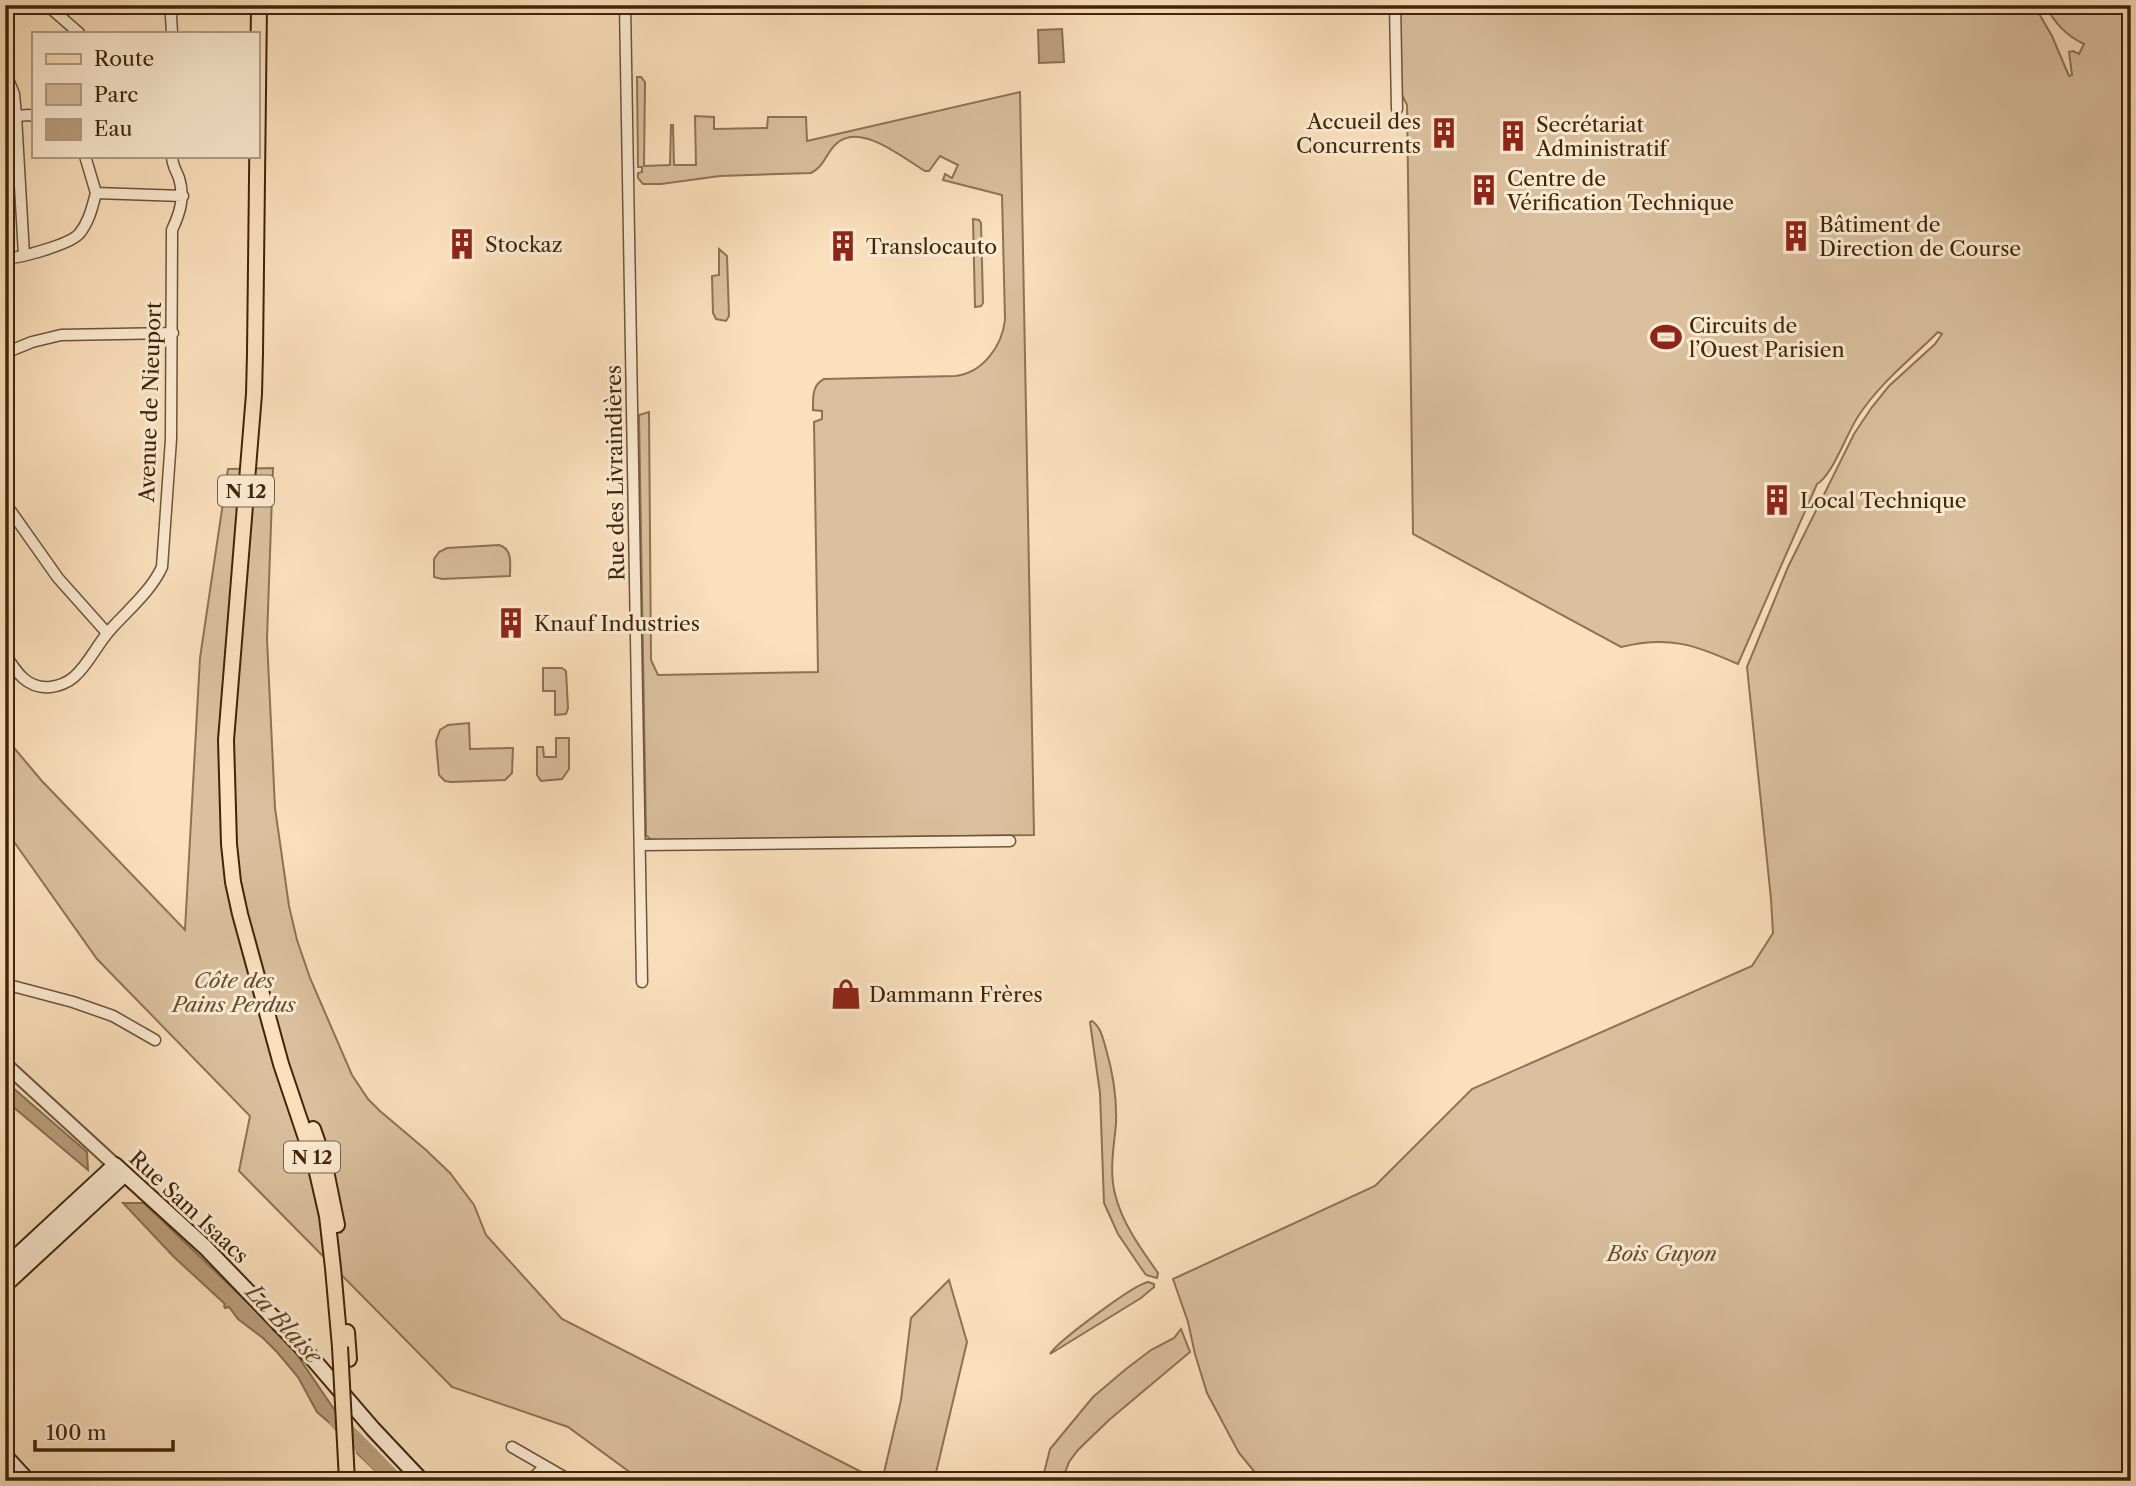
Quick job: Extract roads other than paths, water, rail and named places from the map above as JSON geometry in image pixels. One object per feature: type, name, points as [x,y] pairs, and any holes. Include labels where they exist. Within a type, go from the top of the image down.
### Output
[{"type":"main road","name":"N 12","points":[[259,5],[259,32]]},
{"type":"main road","name":"N 12","points":[[257,158],[254,394],[226,740],[225,771],[233,882],[281,1063],[316,1168],[327,1216],[344,1353],[355,1481]]},
{"type":"main road","points":[[5,1267],[120,1170]]},
{"type":"main road","points":[[5,1285],[120,1170]]},
{"type":"main road","name":"Rue Sam Isaacs","points":[[120,1170],[205,1247],[312,1359],[422,1481]]},
{"type":"main road","name":"N 12","points":[[344,1353],[347,1481]]},
{"type":"main road","points":[[5,1456],[28,1481]]},
{"type":"street","points":[[47,5],[78,32]]},
{"type":"street","points":[[169,5],[172,16]]},
{"type":"street","points":[[172,32],[174,5]]},
{"type":"street","name":"Rue des Livraindières","points":[[625,5],[642,982]]},
{"type":"street","points":[[1395,5],[1397,109]]},
{"type":"street","points":[[5,72],[14,94],[11,117],[24,256]]},
{"type":"street","points":[[11,117],[32,116]]},
{"type":"street","points":[[5,258],[24,256],[77,237],[90,218],[96,193],[86,158]]},
{"type":"street","points":[[96,193],[183,196],[172,158]]},
{"type":"street","name":"Avenue de Nieuport","points":[[5,654],[27,683],[44,687],[60,686],[75,677],[107,633],[156,580],[162,567],[171,439],[172,230],[183,196]]},
{"type":"street","points":[[5,353],[61,335],[173,333]]},
{"type":"street","points":[[5,503],[58,578],[107,633]]},
{"type":"street","points":[[640,845],[1010,841]]},
{"type":"street","points":[[5,984],[113,1016],[155,1040]]},
{"type":"street","name":"Rue Sam Isaacs","points":[[5,1064],[120,1170]]},
{"type":"street","points":[[512,1447],[571,1481]]},
{"type":"street","points":[[530,1481],[545,1466]]},
{"type":"water","points":[[1062,29],[1064,62],[1039,63],[1038,30]]},
{"type":"water","points":[[5,1081],[87,1152],[88,1170],[5,1100]]},
{"type":"water","points":[[123,1203],[144,1203],[291,1346],[338,1415],[339,1431],[317,1412],[298,1377],[277,1352],[238,1319],[229,1307],[225,1308],[225,1304],[174,1257]]},
{"type":"water","points":[[356,1431],[405,1481],[386,1481],[357,1453]]},
{"type":"waterway","name":"La Blaise","points":[[337,1421],[396,1481]]},
{"type":"place","name":"Accueil des Concurrents","points":[[1444,133]]},
{"type":"place","name":"Secrétariat Administratif","points":[[1513,136]]},
{"type":"place","name":"Centre de Vérification Technique","points":[[1484,190]]},
{"type":"place","name":"Bâtiment de Direction de Course","points":[[1796,236]]},
{"type":"place","name":"Stockaz","points":[[462,244]]},
{"type":"place","name":"Translocauto","points":[[843,246]]},
{"type":"place","name":"Circuits de l’Ouest Parisien","points":[[1666,337]]},
{"type":"place","name":"Local Technique","points":[[1777,500]]},
{"type":"place","name":"Knauf Industries","points":[[511,623]]},
{"type":"place","name":"Dammann Frères","points":[[846,994]]},
{"type":"park label","name":"Côte des Pains Perdus","points":[[234,992]]},
{"type":"park label","name":"Bois Guyon","points":[[1662,1253]]}]
